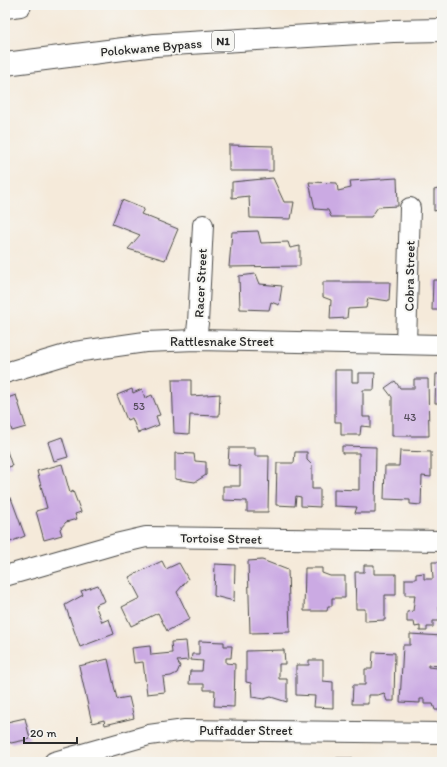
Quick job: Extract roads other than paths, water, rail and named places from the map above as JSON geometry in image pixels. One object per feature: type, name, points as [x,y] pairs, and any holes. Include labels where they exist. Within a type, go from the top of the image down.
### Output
[{"type":"highway","points":[[5,7],[20,5]]},
{"type":"highway","name":"Polokwane Bypass","points":[[5,64],[155,45],[393,31],[442,30]]},
{"type":"street","name":"Cobra Street","points":[[406,343],[410,208]]},
{"type":"street","name":"Racer Street","points":[[196,340],[204,225]]},
{"type":"street","name":"Rattlesnake Street","points":[[5,373],[75,352],[145,342],[196,340],[406,343],[442,345]]},
{"type":"street","name":"Tortoise Street","points":[[5,576],[116,544],[146,538],[442,541]]},
{"type":"street","name":"Puffadder Street","points":[[54,762],[149,735],[185,730],[442,733]]}]
